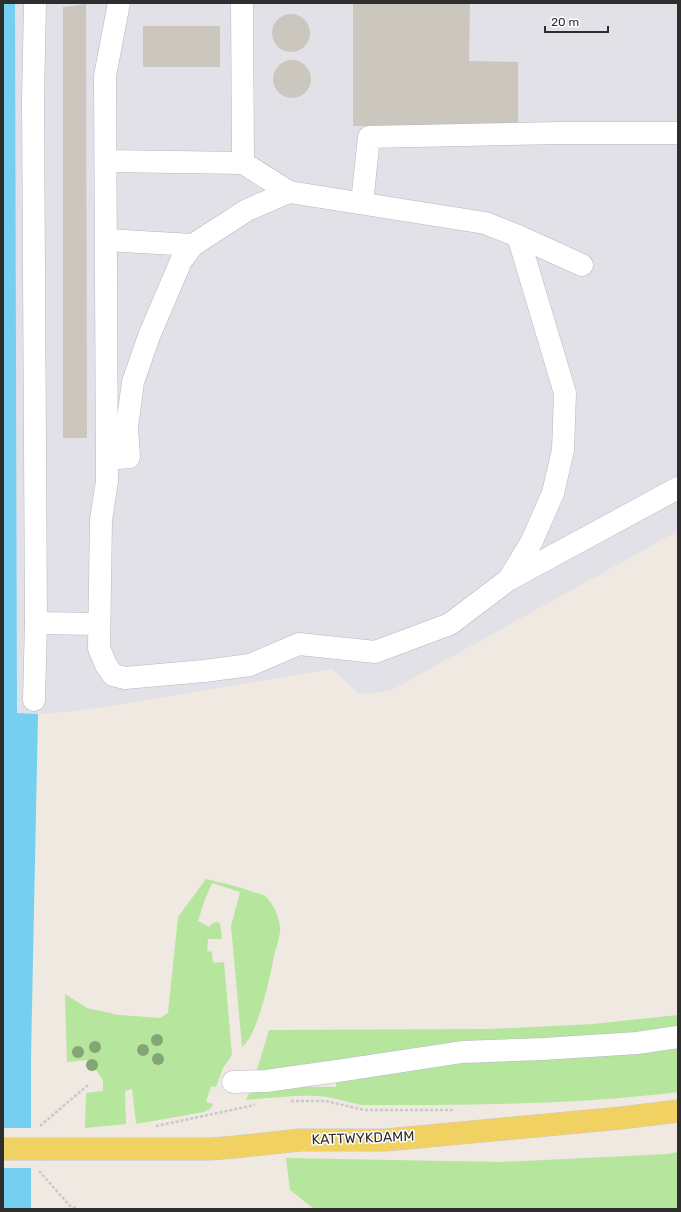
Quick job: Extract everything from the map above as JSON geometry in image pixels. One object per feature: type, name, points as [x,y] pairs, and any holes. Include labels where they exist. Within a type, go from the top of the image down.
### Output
[{"type":"main road","name":"KATTWYKDAMM","points":[[3,1149],[210,1149],[300,1140],[386,1140],[614,1119],[678,1111]]},
{"type":"lane","points":[[34,700],[36,623],[33,100],[35,3]]},
{"type":"lane","points":[[119,3],[105,76],[107,481],[101,520],[99,624],[99,648],[106,665],[113,675],[125,678],[204,671],[250,664],[299,644],[376,652],[450,624],[508,580],[678,488]]},
{"type":"lane","points":[[242,3],[243,164]]},
{"type":"lane","points":[[362,203],[369,137],[562,133],[678,133]]},
{"type":"lane","points":[[106,161],[243,164],[289,192],[485,223],[582,265]]},
{"type":"lane","points":[[107,459],[129,457],[127,427],[133,382],[149,336],[181,261],[193,244],[247,210],[289,192]]},
{"type":"lane","points":[[508,580],[532,541],[552,493],[563,450],[565,394],[518,236]]},
{"type":"lane","points":[[106,240],[193,244]]},
{"type":"lane","points":[[36,623],[99,624]]},
{"type":"lane","points":[[233,1082],[266,1081],[462,1052],[636,1043],[678,1037]]},
{"type":"path","points":[[285,1101],[326,1101],[364,1110],[462,1110]]},
{"type":"path","points":[[152,1127],[256,1104]]},
{"type":"path","points":[[70,1206],[78,1209]]},
{"type":"shaded area","points":[[15,3],[678,3],[678,531],[390,691],[359,694],[332,669],[104,707],[38,714],[17,713]]},
{"type":"green space","points":[[206,879],[236,886],[264,895],[278,917],[280,927],[279,938],[270,977],[253,1031],[248,1041],[242,1047],[231,926],[240,892],[212,883],[198,921],[209,927],[213,923],[220,923],[222,939],[208,939],[207,951],[212,952],[213,963],[224,962],[232,1055],[223,1068],[216,1087],[211,1086],[206,1102],[213,1104],[210,1109],[204,1112],[136,1124],[132,1089],[125,1091],[126,1124],[85,1128],[86,1093],[103,1091],[103,1080],[89,1060],[67,1062],[65,994],[87,1008],[119,1015],[160,1018],[168,1013],[178,917]]},
{"type":"green space","points":[[678,1015],[678,1092],[599,1100],[480,1104],[361,1105],[329,1097],[318,1096],[246,1100],[249,1093],[255,1089],[268,1086],[336,1087],[337,1078],[256,1073],[269,1030],[490,1029],[593,1024]]},
{"type":"green space","points":[[678,1152],[678,1209],[314,1209],[290,1190],[286,1158],[501,1162],[668,1154]]},
{"type":"water","points":[[3,3],[15,3],[17,713],[38,714],[31,1057],[31,1209],[3,1209]]},
{"type":"pier","points":[[3,1128],[33,1128],[33,1168],[3,1168]]},
{"type":"building","points":[[353,3],[470,3],[469,61],[518,62],[518,127],[353,126]]},
{"type":"building","points":[[86,4],[87,438],[63,438],[63,7]]},
{"type":"building","points":[[287,14],[295,14],[302,17],[307,22],[310,33],[307,44],[302,49],[295,52],[287,52],[280,49],[275,44],[272,37],[272,29],[275,22],[280,17]]},
{"type":"building","points":[[143,26],[220,26],[220,67],[143,67]]},
{"type":"building","points":[[292,60],[302,63],[308,69],[311,79],[308,89],[302,95],[292,98],[282,95],[276,89],[273,79],[276,69],[282,63]]}]
